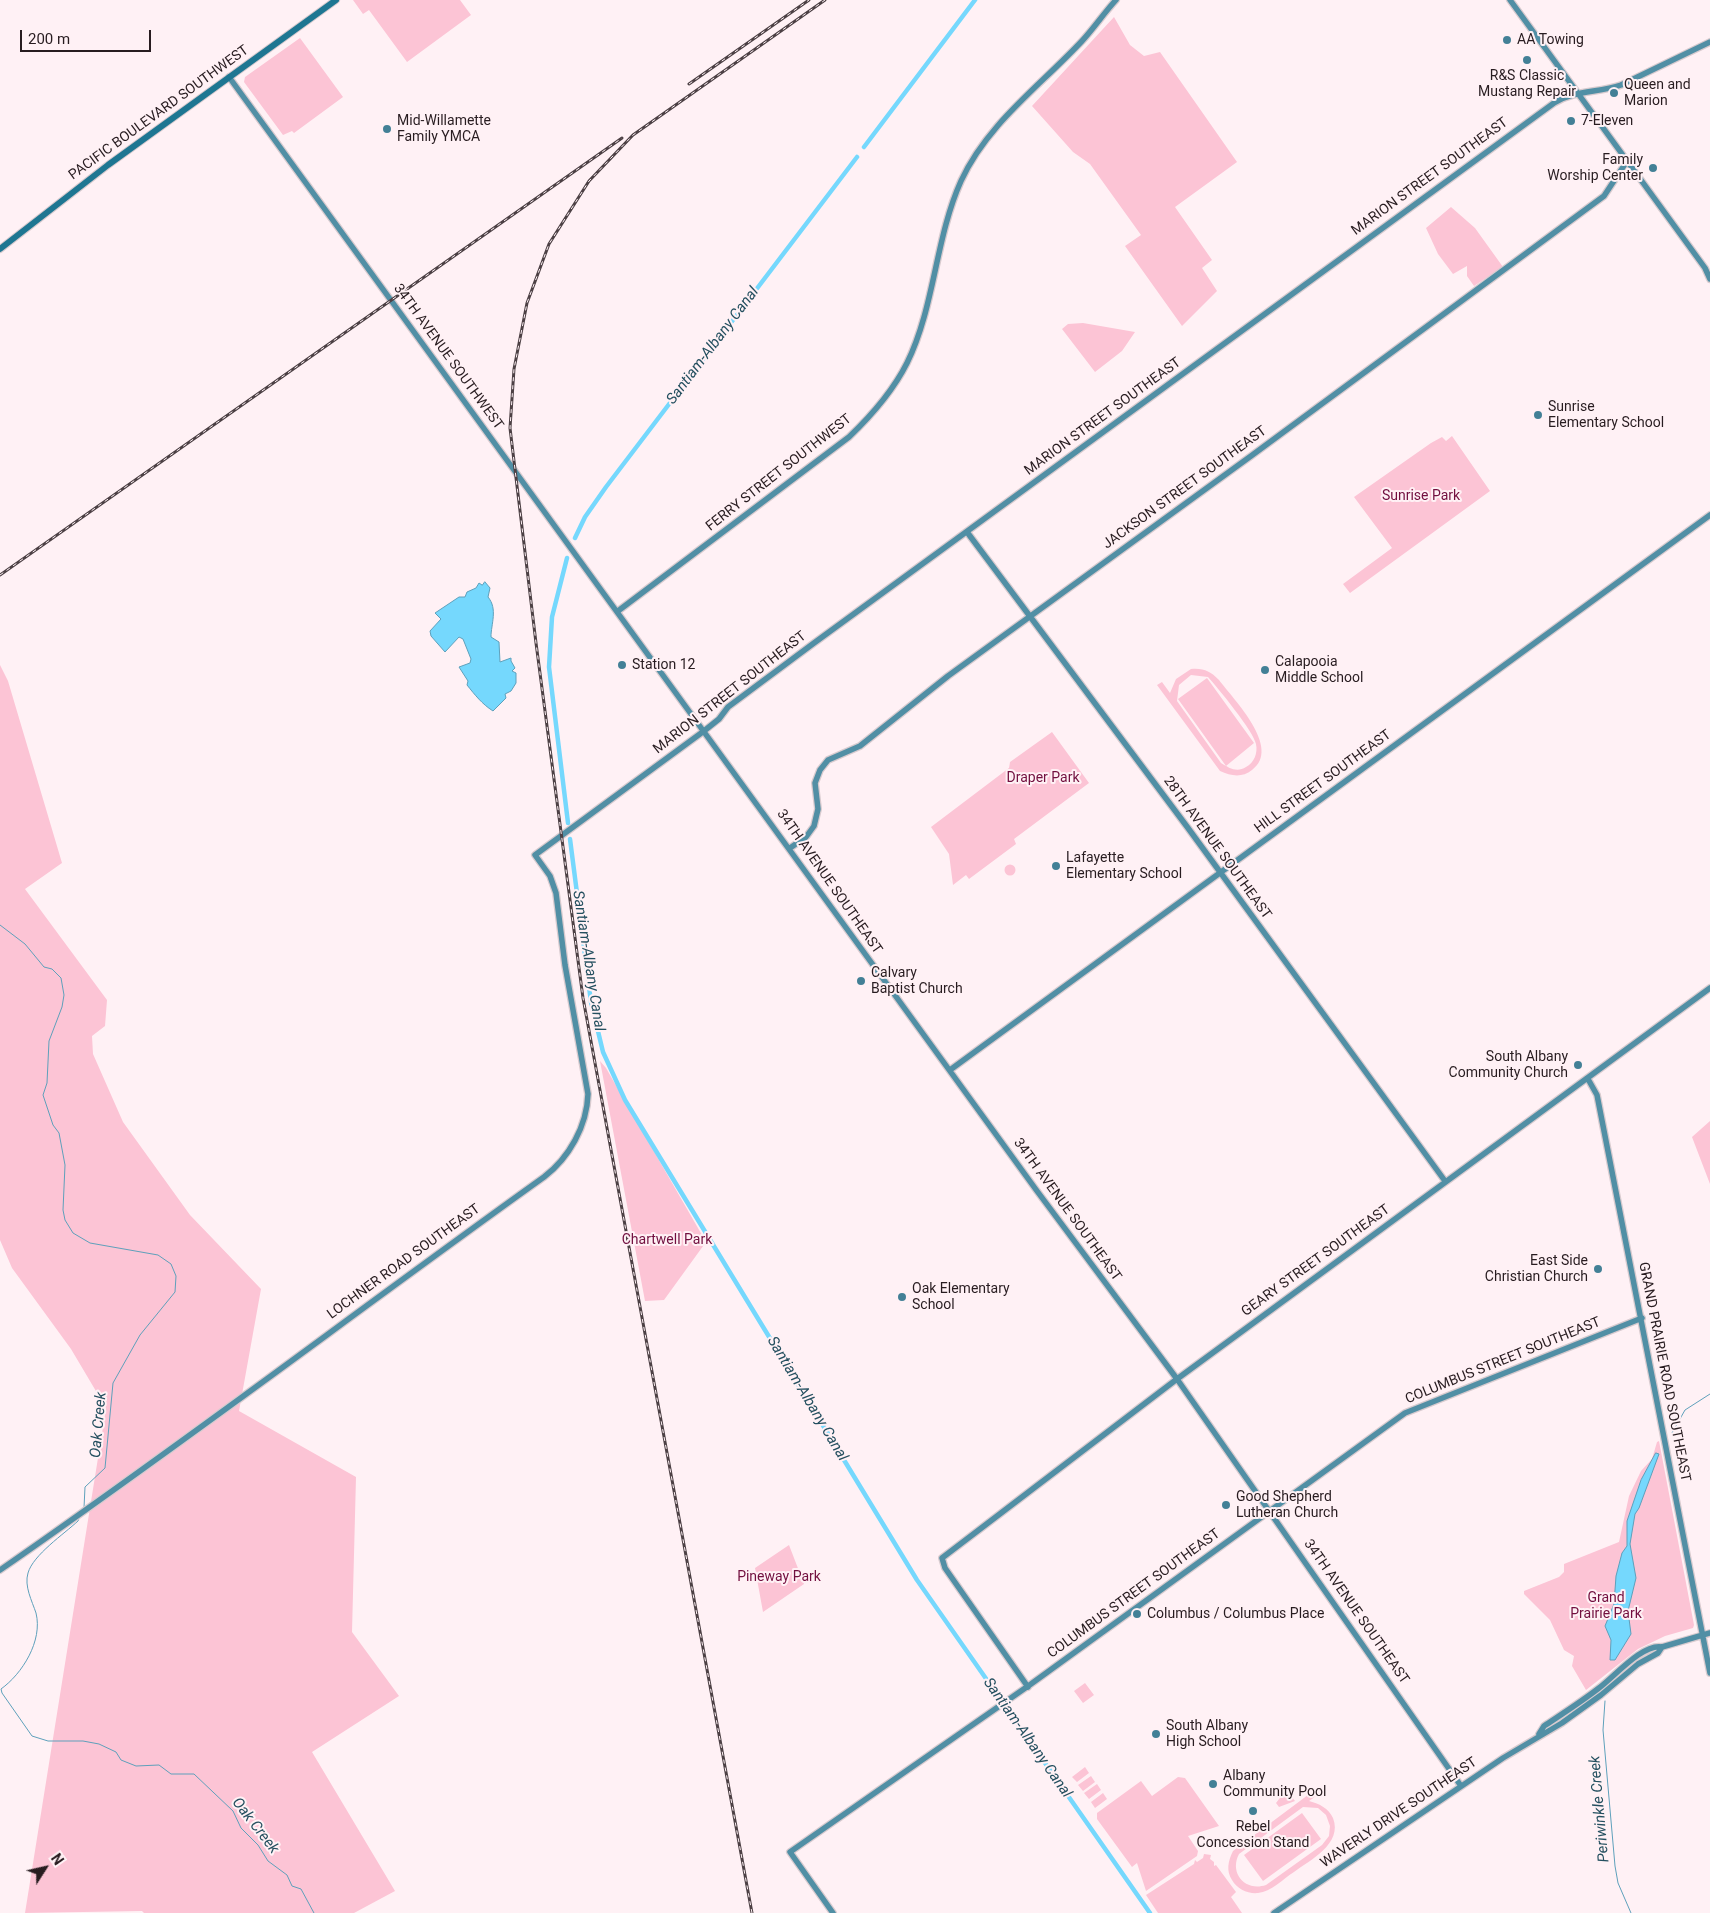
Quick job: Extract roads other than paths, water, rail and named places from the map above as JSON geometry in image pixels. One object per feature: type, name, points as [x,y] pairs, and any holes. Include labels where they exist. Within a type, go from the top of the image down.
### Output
[{"type":"main road","name":"PACIFIC BOULEVARD SOUTHWEST","points":[[0,249],[108,165],[336,0]]},
{"type":"street","name":"FERRY STREET SOUTHWEST","points":[[618,611],[849,438],[872,415],[908,362],[922,324],[940,242],[950,209],[962,180],[977,153],[998,124],[1083,40],[1116,0]]},
{"type":"street","points":[[1510,0],[1707,270],[1710,279]]},
{"type":"street","name":"MARION STREET SOUTHEAST","points":[[535,854],[704,731],[719,719],[728,707],[1473,160],[1554,103],[1577,93],[1608,89],[1621,85],[1710,42]]},
{"type":"street","name":"34TH AVENUE SOUTHWEST","points":[[229,77],[648,652]]},
{"type":"street","name":"JACKSON STREET SOUTHEAST","points":[[790,848],[806,837],[814,826],[818,809],[815,782],[824,764],[833,757],[860,746],[941,682],[1030,616],[1604,196],[1627,161]]},
{"type":"street","name":"HILL STREET SOUTHEAST","points":[[950,1070],[1710,515]]},
{"type":"street","name":"28TH AVENUE SOUTHEAST","points":[[967,532],[1445,1181]]},
{"type":"street","name":"34TH AVENUE SOUTHEAST","points":[[648,652],[1037,1191],[1177,1379],[1461,1786]]},
{"type":"street","name":"LOCHNER ROAD SOUTHEAST","points":[[0,1570],[85,1511],[378,1295],[550,1172],[568,1153],[580,1130],[588,1105],[588,1094],[565,965],[556,893],[550,876],[535,854]]},
{"type":"street","name":"GEARY STREET SOUTHEAST","points":[[1028,1687],[941,1560],[1177,1379],[1710,988]]},
{"type":"street","name":"GRAND PRAIRIE ROAD SOUTHEAST","points":[[1588,1079],[1597,1095],[1710,1673]]},
{"type":"street","name":"COLUMBUS STREET SOUTHEAST","points":[[833,1913],[790,1852],[1028,1687],[1405,1413],[1642,1318]]},
{"type":"street","name":"WAVERLY DRIVE SOUTHEAST","points":[[1274,1913],[1539,1734],[1549,1730],[1592,1702],[1638,1664],[1658,1653],[1662,1647],[1710,1633]]},
{"type":"water","points":[[485,582],[490,588],[488,597],[493,606],[491,637],[499,642],[500,662],[511,658],[515,668],[512,671],[516,673],[516,683],[511,691],[505,694],[506,698],[493,711],[467,685],[468,681],[459,667],[470,663],[471,659],[463,639],[459,637],[445,652],[431,636],[430,631],[441,619],[435,613],[459,597],[465,597],[467,592],[476,588],[479,583],[482,585]]},
{"type":"water","points":[[1656,1453],[1659,1454],[1635,1514],[1630,1544],[1636,1578],[1628,1611],[1631,1634],[1615,1660],[1610,1660],[1611,1640],[1605,1626],[1614,1604],[1616,1576],[1622,1553],[1627,1546],[1627,1521],[1641,1480]]},
{"type":"waterway","name":"Santiam-Albany Canal","points":[[864,147],[975,0]]},
{"type":"waterway","name":"Santiam-Albany Canal","points":[[575,538],[585,517],[606,487],[857,157]]},
{"type":"waterway","name":"Santiam-Albany Canal","points":[[567,558],[552,617],[549,667],[568,823]]},
{"type":"waterway","name":"Santiam-Albany Canal","points":[[570,839],[591,1002],[603,1052],[625,1100],[917,1580],[1150,1913]]},
{"type":"waterway","name":"Oak Creek","points":[[0,925],[25,944],[44,967],[52,969],[61,978],[64,995],[62,1007],[49,1041],[47,1083],[43,1095],[53,1125],[59,1133],[65,1165],[63,1210],[65,1220],[73,1233],[90,1243],[158,1255],[171,1264],[176,1276],[175,1292],[140,1335],[113,1383],[105,1468],[85,1487],[84,1508]]},
{"type":"waterway","name":"Periwinkle Creek","points":[[1672,1433],[1685,1410],[1710,1394]]},
{"type":"waterway","name":"Oak Creek","points":[[80,1516],[78,1521],[42,1552],[31,1566],[27,1583],[36,1613],[37,1624],[34,1645],[23,1666],[9,1683],[1,1689],[2,1693],[32,1736],[48,1741],[83,1741],[99,1744],[116,1752],[121,1760],[136,1766],[159,1765],[171,1774],[194,1774],[233,1811],[241,1828],[258,1845],[268,1861],[287,1875],[292,1886],[301,1889],[314,1913]]},
{"type":"waterway","name":"Periwinkle Creek","points":[[1605,1701],[1603,1730],[1615,1866],[1618,1883],[1631,1913]]},
{"type":"railway","points":[[689,84],[809,0]]},
{"type":"railway","points":[[752,1913],[583,998],[536,643],[510,428],[514,369],[527,303],[549,244],[589,181],[633,135],[825,0]]},
{"type":"railway","points":[[0,575],[622,138]]},
{"type":"place","name":"AA Towing","points":[[1507,40]]},
{"type":"place","name":"R&S Classic Mustang Repair","points":[[1527,60]]},
{"type":"place","name":"Queen and Marion","points":[[1614,93]]},
{"type":"place","name":"7-Eleven","points":[[1571,121]]},
{"type":"place","name":"Mid-Willamette Family YMCA","points":[[387,129]]},
{"type":"place","name":"Family Worship Center","points":[[1653,168]]},
{"type":"place","name":"Sunrise Elementary School","points":[[1538,415]]},
{"type":"place","name":"Station 12","points":[[622,665]]},
{"type":"place","name":"Calapooia Middle School","points":[[1265,670]]},
{"type":"place","name":"Lafayette Elementary School","points":[[1056,866]]},
{"type":"place","name":"Calvary Baptist Church","points":[[861,981]]},
{"type":"place","name":"South Albany Community Church","points":[[1578,1065]]},
{"type":"place","name":"East Side Christian Church","points":[[1598,1269]]},
{"type":"place","name":"Oak Elementary School","points":[[902,1297]]},
{"type":"place","name":"Good Shepherd Lutheran Church","points":[[1226,1505]]},
{"type":"place","name":"Columbus / Columbus Place","points":[[1137,1614]]},
{"type":"place","name":"South Albany High School","points":[[1156,1734]]},
{"type":"place","name":"Albany Community Pool","points":[[1213,1784]]},
{"type":"place","name":"Rebel Concession Stand","points":[[1253,1811]]},
{"type":"park label","name":"Sunrise Park","points":[[1421,496]]},
{"type":"park label","name":"Draper Park","points":[[1043,778]]},
{"type":"park label","name":"Chartwell Park","points":[[667,1240]]},
{"type":"park label","name":"Pineway Park","points":[[779,1577]]},
{"type":"park label","name":"Grand Prairie Park","points":[[1606,1606]]}]
